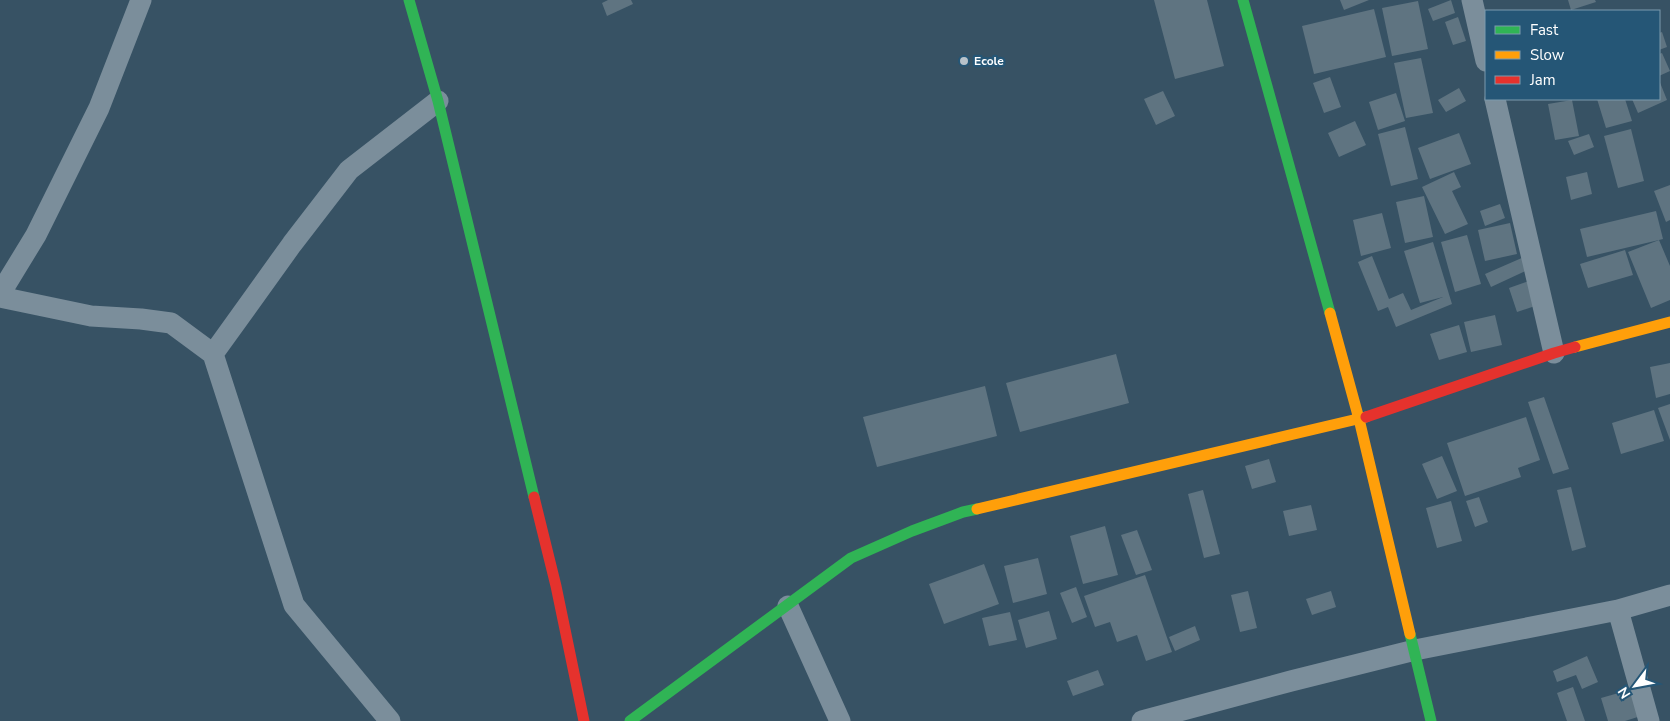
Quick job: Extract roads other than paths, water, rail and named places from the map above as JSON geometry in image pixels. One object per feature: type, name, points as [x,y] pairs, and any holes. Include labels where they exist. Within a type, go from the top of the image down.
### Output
[{"type":"street","points":[[141,0],[99,108],[36,235],[0,295],[91,316],[141,319],[171,324],[212,354],[294,605],[390,721]]},
{"type":"street","points":[[409,0],[438,101],[556,586],[584,721]]},
{"type":"street","points":[[1243,0],[1358,419],[1431,721]]},
{"type":"street","points":[[1472,0],[1485,57]]},
{"type":"street","points":[[1495,100],[1554,353]]},
{"type":"street","points":[[212,354],[292,244],[349,170],[438,101]]},
{"type":"street","points":[[630,721],[851,558],[912,531],[963,512],[1358,419],[1554,353],[1670,322]]},
{"type":"street","points":[[1142,721],[1415,650],[1618,610],[1670,595]]},
{"type":"street","points":[[788,606],[840,721]]},
{"type":"street","points":[[1618,610],[1649,721]]},
{"type":"place","name":"Ecole","points":[[964,61]]}]
